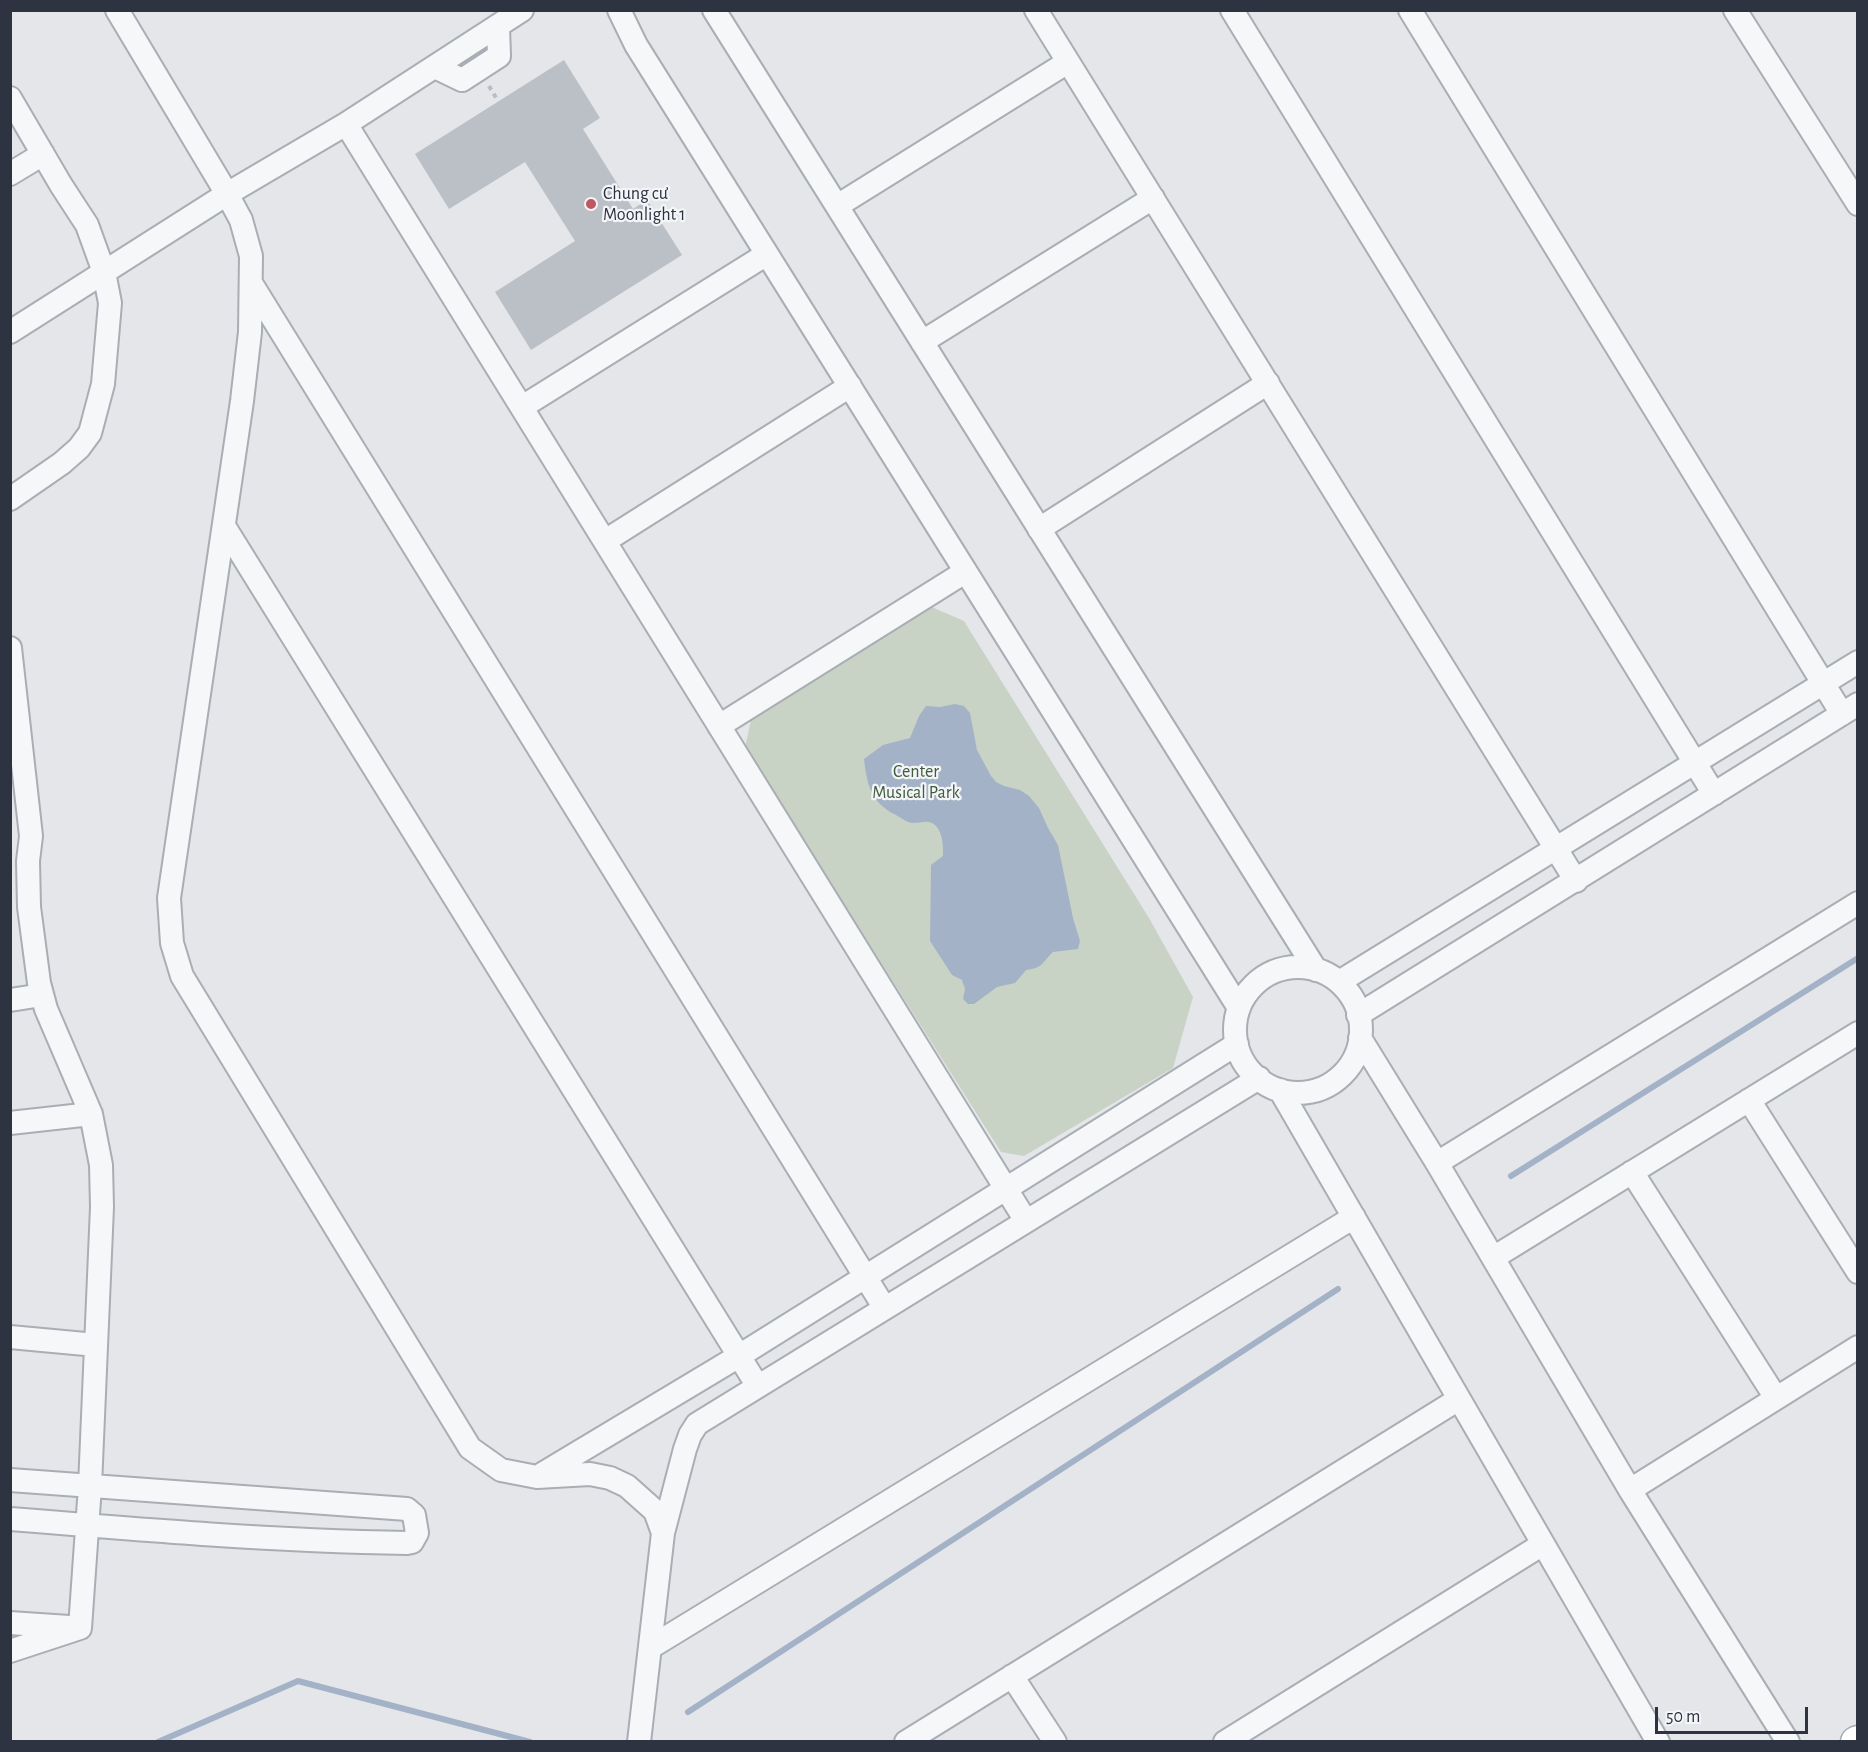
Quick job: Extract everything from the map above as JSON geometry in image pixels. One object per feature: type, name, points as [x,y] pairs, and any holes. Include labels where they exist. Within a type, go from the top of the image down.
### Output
[{"type":"street","points":[[117,10],[227,194],[241,220],[251,256],[250,332],[169,898],[172,944],[182,976],[470,1448],[501,1470],[537,1477],[590,1474],[610,1478],[627,1486],[655,1511],[663,1533]]},
{"type":"street","points":[[10,332],[227,194],[346,124],[522,10]]},
{"type":"street","points":[[619,10],[636,45],[1239,1008]]},
{"type":"street","points":[[714,10],[1316,970]]},
{"type":"street","points":[[1036,10],[1576,881]]},
{"type":"street","points":[[1232,10],[1714,794]]},
{"type":"street","points":[[1359,1027],[1576,881],[1850,709],[1823,683],[1410,10]]},
{"type":"street","points":[[1735,10],[1857,204]]},
{"type":"street","points":[[837,206],[1068,62]]},
{"type":"street","points":[[10,98],[87,225],[104,272],[110,303],[103,384],[90,433],[79,448],[62,463],[10,499]]},
{"type":"street","points":[[346,124],[1026,1221]]},
{"type":"street","points":[[10,174],[43,154]]},
{"type":"street","points":[[922,342],[1153,198]]},
{"type":"street","points":[[522,407],[767,254]]},
{"type":"street","points":[[251,282],[884,1307]]},
{"type":"street","points":[[1039,529],[1268,383]]},
{"type":"street","points":[[605,541],[850,386]]},
{"type":"street","points":[[224,526],[757,1385]]},
{"type":"street","points":[[719,726],[965,572]]},
{"type":"street","points":[[10,648],[31,836],[28,861],[29,907],[42,995],[91,1114],[101,1165],[102,1207],[90,1486],[80,1628]]},
{"type":"street","points":[[1339,982],[1557,850],[1857,662]]},
{"type":"street","points":[[1437,1163],[1857,903]]},
{"type":"street","points":[[1305,966],[1325,972],[1339,982],[1355,1003],[1359,1027],[1359,1045],[1350,1065],[1337,1079],[1319,1089],[1299,1093],[1280,1090],[1259,1078],[1247,1066],[1237,1044],[1235,1028],[1239,1008],[1248,991],[1264,976],[1284,968],[1305,966]]},
{"type":"street","points":[[10,1000],[42,995]]},
{"type":"street","points":[[1359,1027],[1630,1490],[1788,1742]]},
{"type":"street","points":[[1493,1258],[1857,1033]]},
{"type":"street","points":[[537,1477],[739,1356],[1237,1044]]},
{"type":"street","points":[[639,1742],[663,1533],[690,1435],[697,1424],[1259,1078]]},
{"type":"street","points":[[1280,1090],[1658,1742]]},
{"type":"street","points":[[1749,1100],[1857,1272]]},
{"type":"street","points":[[10,1123],[91,1114]]},
{"type":"street","points":[[1632,1172],[1776,1398]]},
{"type":"street","points":[[651,1647],[1354,1217]]},
{"type":"street","points":[[10,1337],[96,1345]]},
{"type":"street","points":[[1630,1490],[1857,1347]]},
{"type":"street","points":[[906,1742],[1459,1399]]},
{"type":"street","points":[[10,1480],[407,1509],[414,1515],[417,1533],[412,1542],[384,1542],[198,1534],[10,1519]]},
{"type":"street","points":[[1225,1742],[1544,1544]]},
{"type":"street","points":[[10,1623],[80,1628]]},
{"type":"street","points":[[10,1651],[80,1628]]},
{"type":"street","points":[[1012,1676],[1055,1742]]},
{"type":"green space","name":"Center Musical Park","points":[[927,605],[964,621],[1149,918],[1193,997],[1173,1068],[1024,1156],[1001,1152],[745,748],[752,715]]},
{"type":"water","points":[[955,704],[964,706],[970,713],[977,750],[991,776],[996,782],[1020,790],[1029,796],[1039,808],[1058,845],[1080,941],[1078,949],[1053,952],[1040,966],[1026,970],[1015,983],[997,987],[974,1004],[968,1004],[963,999],[965,989],[962,980],[952,975],[930,941],[931,865],[943,856],[940,831],[932,823],[909,822],[881,805],[869,785],[864,759],[883,745],[910,738],[926,706],[940,707]]},
{"type":"building","name":"Chung cư Moonlight 1","points":[[564,60],[600,118],[583,129],[633,209],[647,200],[682,255],[531,350],[495,292],[575,241],[525,162],[449,209],[415,154]]},
{"type":"waterway","points":[[1511,1176],[1858,958]]},
{"type":"waterway","points":[[688,1712],[1338,1289]]},
{"type":"waterway","points":[[158,1742],[298,1681],[530,1742]]},
{"type":"place","name":"Chung cư Moonlight 1","points":[[591,204]]}]
